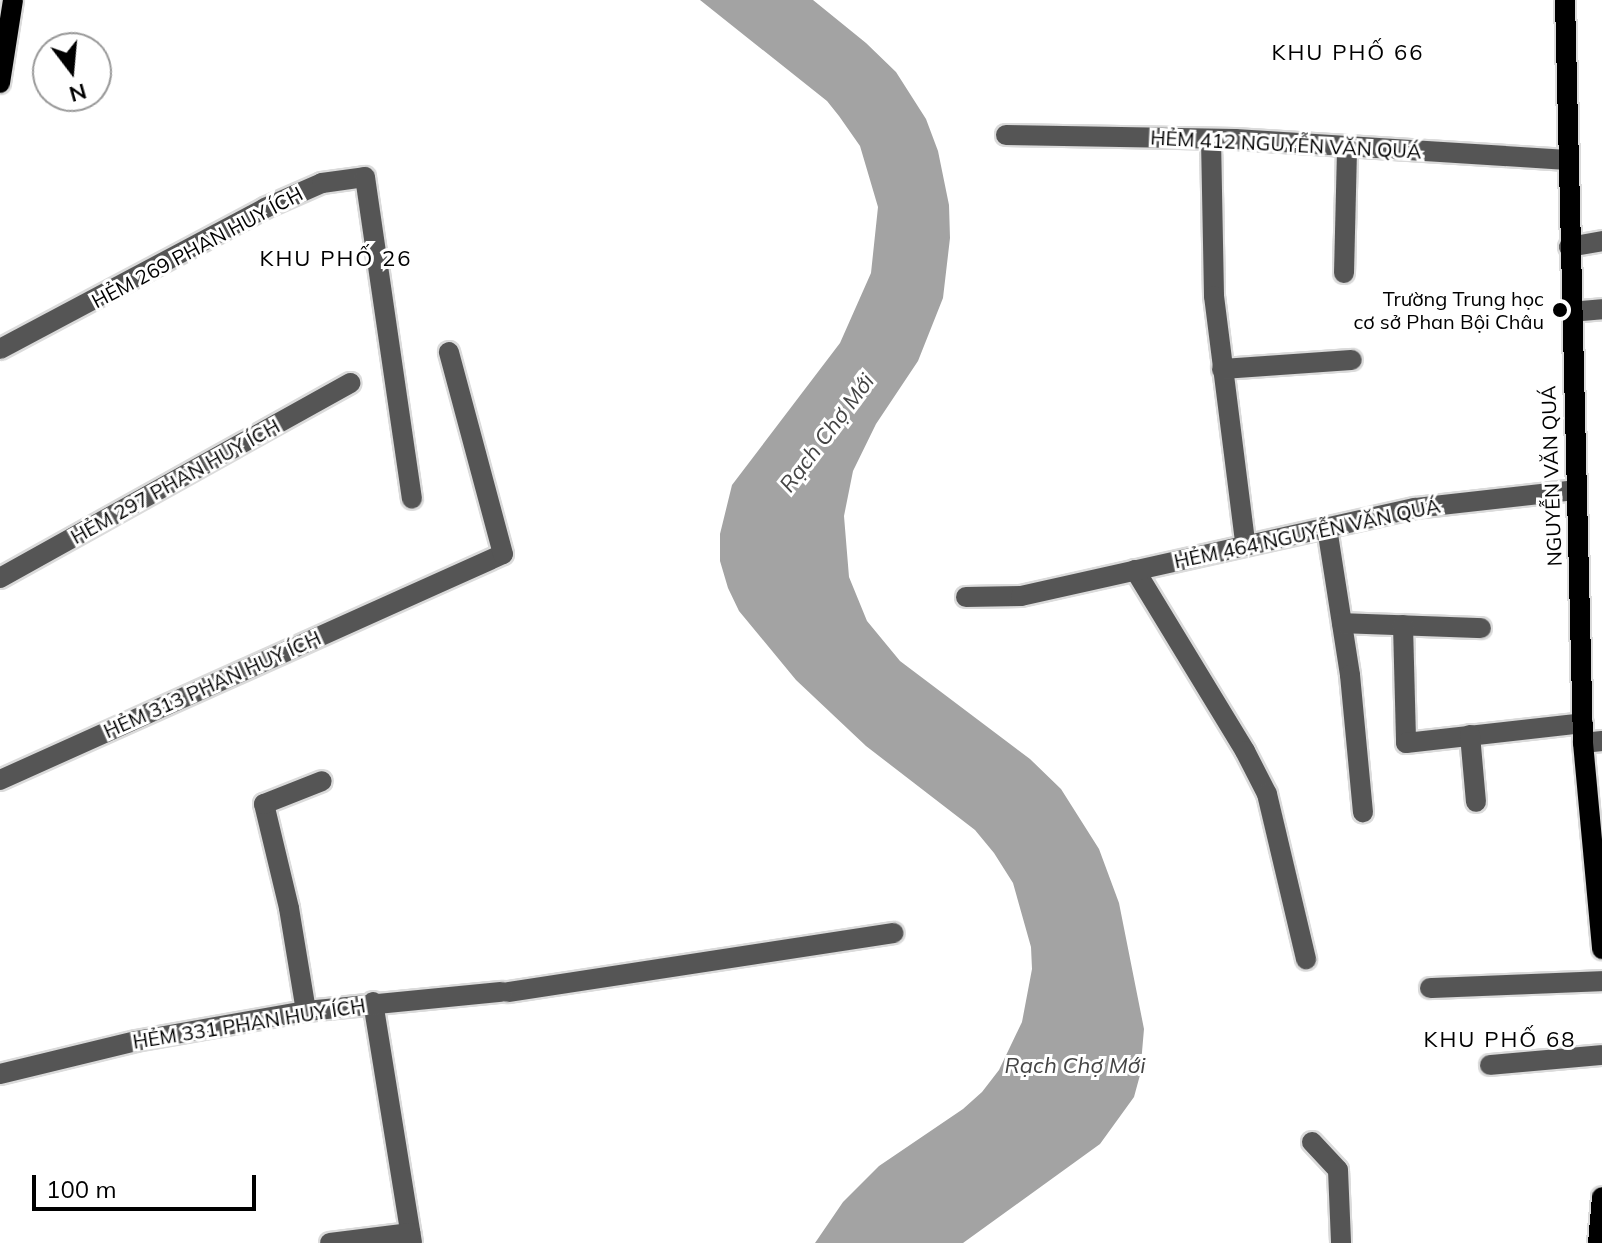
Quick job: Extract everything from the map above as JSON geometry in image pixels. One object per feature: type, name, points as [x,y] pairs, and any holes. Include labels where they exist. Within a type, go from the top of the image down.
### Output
[{"type":"main road","points":[[0,83],[13,0]]},
{"type":"main road","name":"NGUYỄN VĂN QUÁ","points":[[1565,0],[1576,490],[1602,949]]},
{"type":"main road","points":[[1598,1243],[1602,1197]]},
{"type":"street","name":"HẺM 412 NGUYỄN VĂN QUÁ","points":[[1006,135],[1211,139],[1567,160]]},
{"type":"street","points":[[1211,139],[1214,296],[1245,543]]},
{"type":"street","points":[[1344,273],[1347,146]]},
{"type":"street","name":"HẺM 269 PHAN HUY ÍCH","points":[[0,349],[265,208],[322,183],[365,177],[412,499]]},
{"type":"street","points":[[1569,247],[1602,241]]},
{"type":"street","points":[[1570,312],[1602,309]]},
{"type":"street","name":"HẺM 313 PHAN HUY ÍCH","points":[[0,780],[423,587],[503,554],[449,352]]},
{"type":"street","points":[[1222,369],[1352,360]]},
{"type":"street","name":"HẺM 297 PHAN HUY ÍCH","points":[[0,578],[350,383]]},
{"type":"street","name":"HẺM 464 NGUYỄN VĂN QUÁ","points":[[966,597],[1021,596],[1245,543],[1415,508],[1576,490]]},
{"type":"street","points":[[1327,528],[1342,623],[1363,812]]},
{"type":"street","points":[[1135,570],[1245,751],[1267,794],[1306,959]]},
{"type":"street","points":[[1342,623],[1481,628]]},
{"type":"street","points":[[1403,625],[1406,743],[1470,735],[1589,736]]},
{"type":"street","points":[[1470,735],[1476,802]]},
{"type":"street","points":[[306,1011],[289,908],[264,804],[322,781]]},
{"type":"street","name":"HẺM 331 PHAN HUY ÍCH","points":[[0,1074],[136,1041],[306,1011],[373,1002],[504,992],[894,933]]},
{"type":"street","points":[[1430,988],[1602,981]]},
{"type":"street","points":[[330,1243],[411,1238],[373,1002]]},
{"type":"street","points":[[1490,1065],[1602,1055]]},
{"type":"street","points":[[1312,1142],[1338,1170],[1341,1243]]},
{"type":"water","name":"Rạch Chợ Mới","points":[[700,0],[813,0],[896,72],[926,119],[938,151],[949,205],[950,238],[943,298],[918,361],[876,424],[853,471],[844,516],[849,577],[867,621],[900,661],[1030,759],[1061,789],[1099,849],[1119,903],[1144,1029],[1140,1075],[1134,1097],[1100,1144],[963,1243],[815,1243],[843,1202],[879,1166],[963,1109],[982,1092],[999,1070],[1022,1022],[1032,969],[1031,947],[1013,883],[975,830],[866,746],[796,680],[739,611],[728,588],[720,561],[720,534],[732,485],[840,343],[871,273],[878,207],[860,146],[827,101]]},
{"type":"place","name":"Trường Trung học cơ sở Phan Bội Châu","points":[[1560,310]]},
{"type":"district","name":"KHU PHỐ 66","points":[[1348,53]]},
{"type":"district","name":"KHU PHỐ 26","points":[[336,259]]},
{"type":"district","name":"KHU PHỐ 68","points":[[1500,1040]]}]
